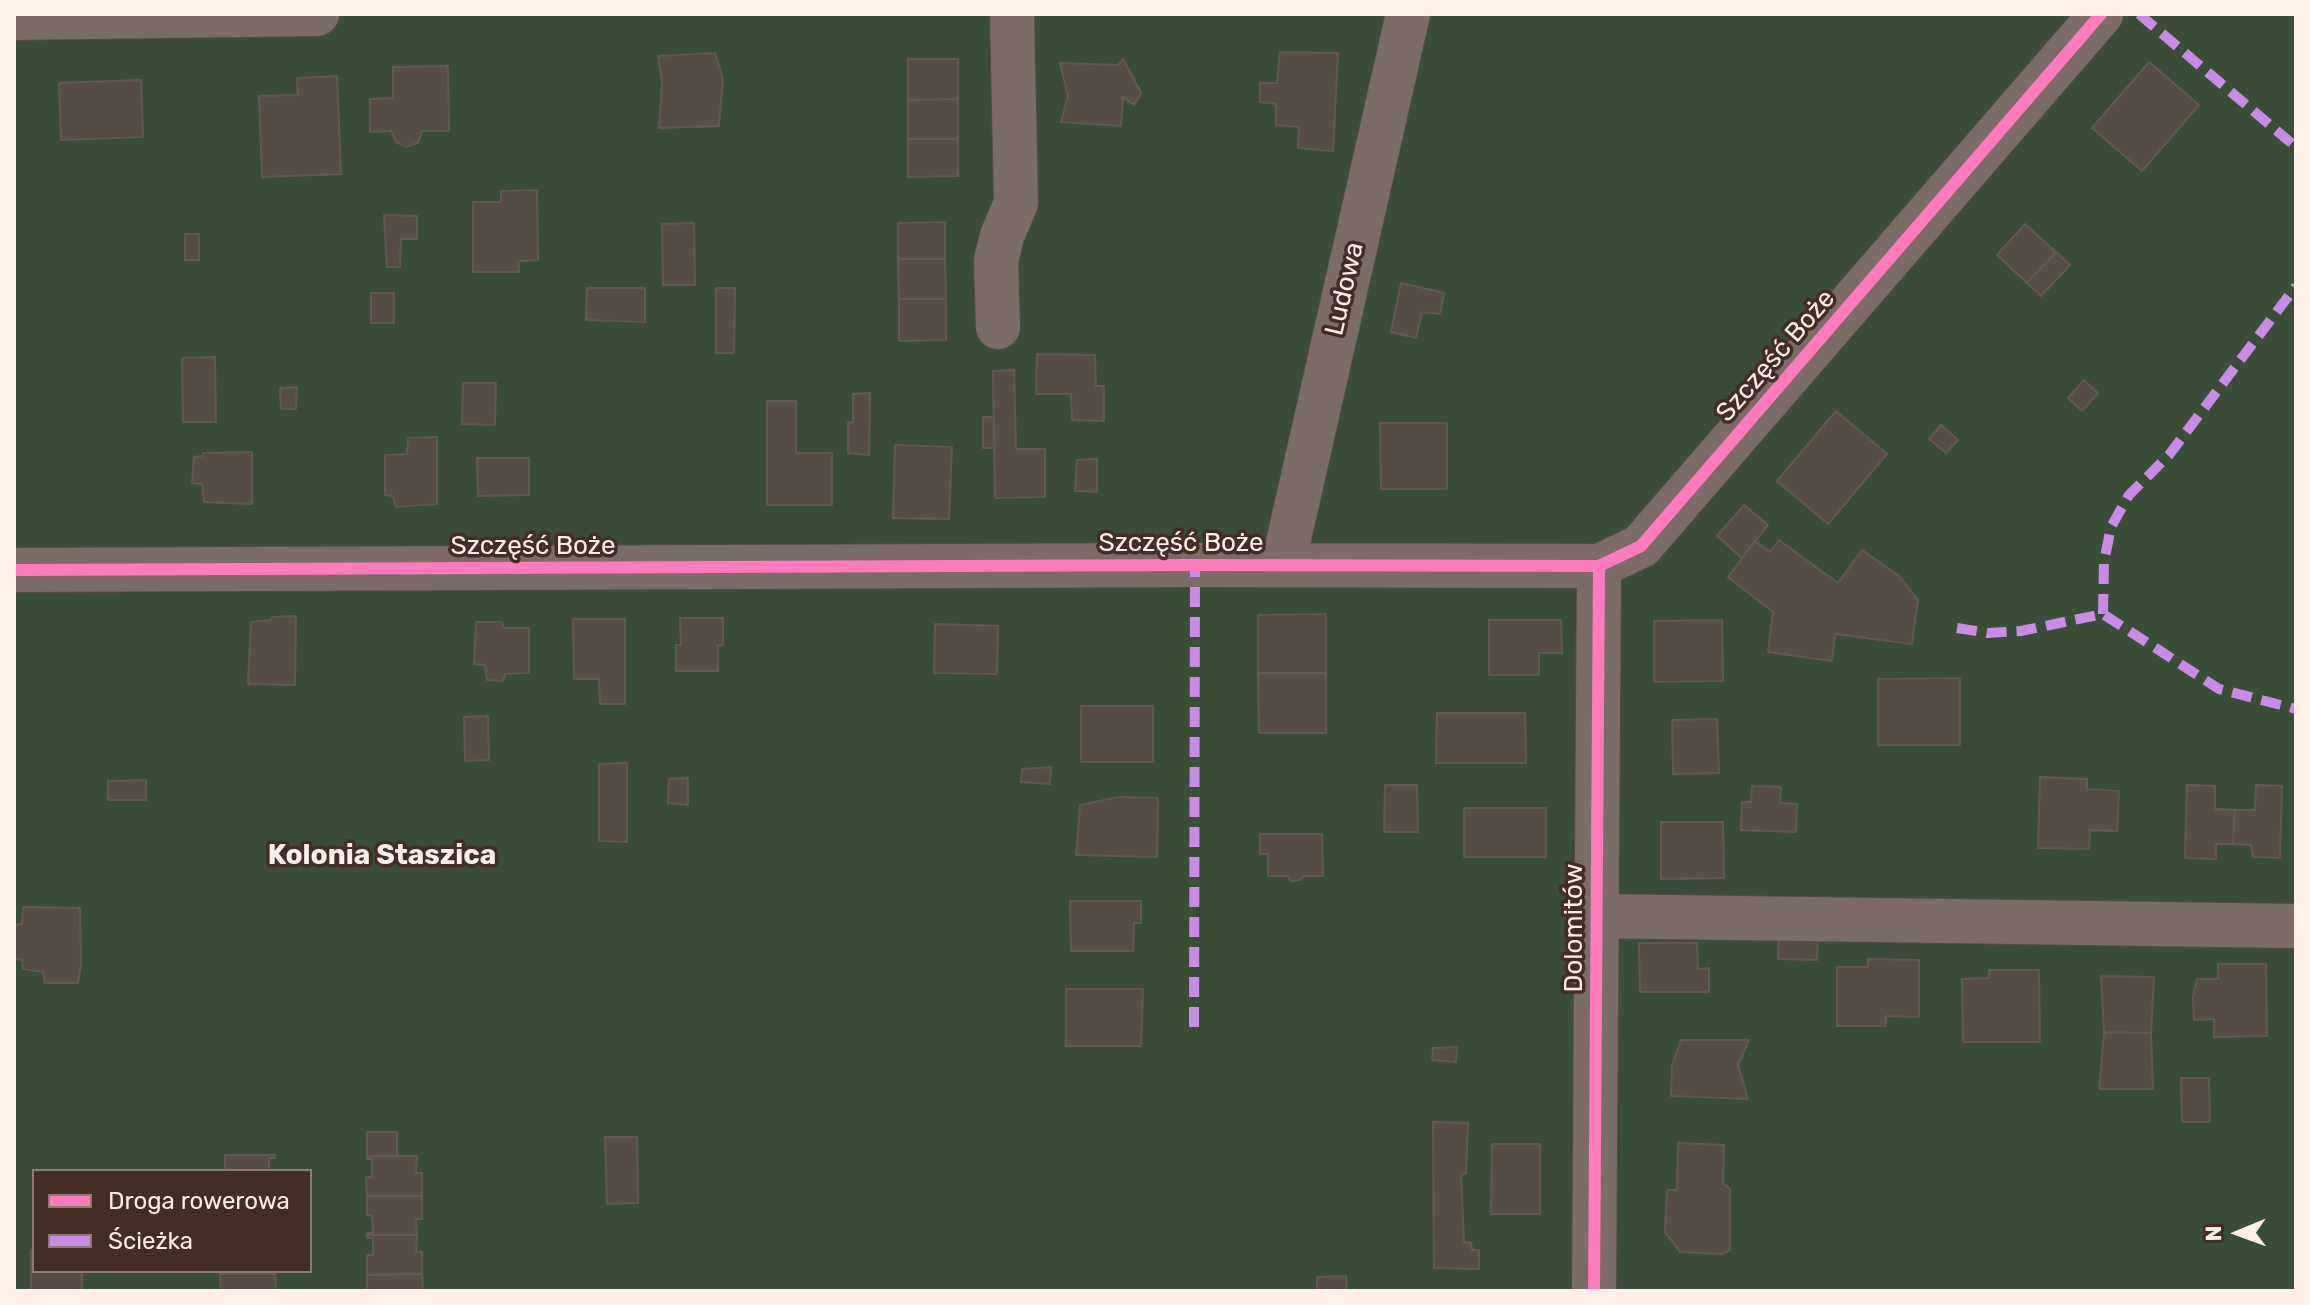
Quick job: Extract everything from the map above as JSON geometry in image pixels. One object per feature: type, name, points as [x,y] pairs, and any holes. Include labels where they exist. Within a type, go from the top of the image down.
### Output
[{"type":"street","points":[[14,18],[317,14]]},
{"type":"street","points":[[998,327],[996,261],[1002,236],[1016,203],[1012,14]]},
{"type":"street","name":"Ludowa","points":[[1283,565],[1408,14]]},
{"type":"street","name":"Szczęść Boże","points":[[14,570],[1599,566],[1641,546],[2101,14]]},
{"type":"street","name":"Dolomitów","points":[[1594,1291],[1599,566]]},
{"type":"street","name":"Dolomitów","points":[[1596,916],[2296,926]]},
{"type":"green space","points":[[14,14],[2296,14],[2296,1291],[14,1291]]},
{"type":"building","points":[[1280,52],[1338,53],[1333,151],[1298,148],[1299,127],[1276,125],[1276,104],[1260,102],[1260,83],[1277,83]]},
{"type":"building","points":[[715,53],[723,79],[719,126],[659,128],[662,82],[658,56]]},
{"type":"building","points":[[908,59],[958,59],[958,99],[908,100]]},
{"type":"building","points":[[1123,59],[1141,93],[1134,105],[1123,97],[1121,126],[1061,122],[1068,96],[1060,63],[1118,65]]},
{"type":"building","points":[[2149,62],[2199,105],[2142,171],[2092,128]]},
{"type":"building","points":[[448,66],[449,131],[422,131],[418,143],[406,147],[396,142],[391,131],[370,132],[370,99],[393,98],[393,67]]},
{"type":"building","points":[[337,76],[341,174],[262,177],[259,96],[298,95],[297,78]]},
{"type":"building","points":[[141,80],[143,137],[61,140],[59,83]]},
{"type":"building","points":[[958,99],[958,139],[908,139],[908,100]]},
{"type":"building","points":[[908,139],[958,139],[958,176],[908,177]]},
{"type":"building","points":[[537,190],[538,260],[518,261],[519,272],[473,272],[473,202],[501,202],[501,191]]},
{"type":"building","points":[[384,215],[417,216],[417,239],[401,239],[400,267],[387,267]]},
{"type":"building","points":[[945,222],[945,259],[898,259],[898,223]]},
{"type":"building","points":[[694,223],[695,285],[663,285],[662,224]]},
{"type":"building","points":[[2025,224],[2056,252],[2027,283],[1997,255]]},
{"type":"building","points":[[185,234],[199,234],[199,260],[185,260]]},
{"type":"building","points":[[2056,252],[2070,265],[2041,296],[2027,283]]},
{"type":"building","points":[[898,259],[945,259],[946,299],[899,299]]},
{"type":"building","points":[[1401,283],[1444,293],[1440,314],[1422,312],[1416,338],[1391,332]]},
{"type":"building","points":[[587,288],[645,288],[645,322],[586,320]]},
{"type":"building","points":[[716,288],[735,288],[734,353],[716,353]]},
{"type":"building","points":[[371,293],[394,293],[394,323],[371,323]]},
{"type":"building","points":[[899,299],[946,299],[946,340],[899,341]]},
{"type":"building","points":[[1037,354],[1095,355],[1096,386],[1104,386],[1104,421],[1072,420],[1071,394],[1036,394]]},
{"type":"building","points":[[215,357],[216,422],[183,422],[182,358]]},
{"type":"building","points":[[1014,370],[1016,449],[1045,449],[1045,497],[995,498],[993,371]]},
{"type":"building","points":[[2084,380],[2098,393],[2082,411],[2068,398]]},
{"type":"building","points":[[463,383],[496,383],[495,425],[462,424]]},
{"type":"building","points":[[297,387],[296,409],[281,409],[280,388]]},
{"type":"building","points":[[870,393],[869,455],[848,453],[848,423],[853,422],[853,394]]},
{"type":"building","points":[[767,401],[796,401],[796,453],[832,453],[832,505],[767,505]]},
{"type":"building","points":[[1836,411],[1887,454],[1828,524],[1777,481]]},
{"type":"building","points":[[983,417],[994,417],[995,448],[983,448]]},
{"type":"building","points":[[1380,423],[1447,423],[1447,489],[1381,489]]},
{"type":"building","points":[[1941,425],[1958,440],[1946,453],[1929,439]]},
{"type":"building","points":[[437,437],[437,504],[396,507],[393,496],[385,495],[385,455],[407,454],[408,438]]},
{"type":"building","points":[[895,445],[952,447],[949,519],[893,518]]},
{"type":"building","points":[[252,452],[252,504],[204,502],[202,484],[192,483],[194,457],[203,453]]},
{"type":"building","points":[[477,458],[529,458],[529,495],[478,496]]},
{"type":"building","points":[[1097,459],[1097,492],[1075,491],[1077,460]]},
{"type":"building","points":[[1744,505],[1768,525],[1742,558],[1717,536]]},
{"type":"building","points":[[1779,540],[1838,583],[1862,550],[1899,576],[1918,600],[1912,644],[1835,634],[1832,661],[1768,652],[1773,612],[1728,577],[1755,541],[1770,552]]},
{"type":"building","points":[[1326,614],[1326,673],[1258,673],[1258,615]]},
{"type":"building","points":[[296,616],[295,685],[248,684],[251,622]]},
{"type":"building","points":[[680,618],[723,618],[723,645],[718,645],[718,671],[676,671],[676,645],[681,645]]},
{"type":"building","points":[[573,619],[625,619],[625,704],[600,704],[599,679],[574,679]]},
{"type":"building","points":[[1489,620],[1561,620],[1562,653],[1539,653],[1539,675],[1489,675]]},
{"type":"building","points":[[1722,620],[1723,681],[1654,682],[1654,621]]},
{"type":"building","points":[[476,622],[502,622],[504,628],[529,628],[529,673],[505,674],[503,681],[487,680],[485,665],[474,664]]},
{"type":"building","points":[[935,624],[998,626],[997,674],[934,673]]},
{"type":"building","points":[[1258,673],[1326,673],[1326,733],[1259,733]]},
{"type":"building","points":[[1960,678],[1960,745],[1878,745],[1878,679]]},
{"type":"building","points":[[1081,706],[1153,706],[1153,762],[1081,762]]},
{"type":"building","points":[[1437,713],[1525,713],[1526,763],[1436,763]]},
{"type":"building","points":[[488,716],[489,760],[465,761],[464,717]]},
{"type":"building","points":[[1717,719],[1719,773],[1673,774],[1672,720]]},
{"type":"building","points":[[627,763],[627,842],[599,841],[599,764]]},
{"type":"building","points":[[1051,767],[1050,784],[1021,782],[1022,769]]},
{"type":"building","points":[[2040,777],[2087,779],[2087,789],[2119,791],[2117,831],[2090,830],[2089,849],[2038,848]]},
{"type":"building","points":[[688,778],[688,805],[668,803],[669,779]]},
{"type":"building","points":[[146,780],[146,800],[108,800],[108,781]]},
{"type":"building","points":[[1385,785],[1417,785],[1418,832],[1384,832]]},
{"type":"building","points":[[2187,785],[2215,786],[2215,809],[2235,810],[2233,844],[2216,844],[2216,859],[2185,858]]},
{"type":"building","points":[[2256,785],[2282,786],[2280,858],[2253,857],[2251,845],[2233,844],[2235,810],[2255,810]]},
{"type":"building","points":[[1752,786],[1781,787],[1780,803],[1797,804],[1796,832],[1741,830],[1742,802],[1751,802]]},
{"type":"building","points":[[1119,797],[1158,798],[1157,857],[1076,855],[1080,805]]},
{"type":"building","points":[[1464,808],[1546,808],[1546,857],[1464,857]]},
{"type":"building","points":[[1661,822],[1723,822],[1724,878],[1661,879]]},
{"type":"building","points":[[1260,834],[1322,834],[1323,876],[1304,876],[1291,881],[1287,876],[1268,876],[1268,854],[1260,854]]},
{"type":"building","points":[[1070,901],[1141,901],[1141,923],[1134,923],[1133,951],[1071,951]]},
{"type":"building","points":[[23,907],[80,908],[81,964],[78,983],[45,983],[43,972],[23,969],[22,960],[14,959],[14,925],[22,924]]},
{"type":"building","points":[[1779,935],[1818,936],[1817,960],[1778,959]]},
{"type":"building","points":[[1639,943],[1697,943],[1698,969],[1709,968],[1709,992],[1640,992]]},
{"type":"building","points":[[1868,959],[1919,960],[1919,1017],[1886,1016],[1886,1026],[1837,1026],[1837,967],[1868,967]]},
{"type":"building","points":[[2218,964],[2266,964],[2267,1036],[2214,1037],[2214,1019],[2194,1020],[2193,997],[2197,979],[2218,979]]},
{"type":"building","points":[[1989,970],[2039,970],[2040,1042],[1963,1042],[1962,979],[1989,978]]},
{"type":"building","points":[[2101,976],[2154,977],[2151,1033],[2104,1032]]},
{"type":"building","points":[[1066,989],[1143,989],[1141,1046],[1066,1046]]},
{"type":"building","points":[[2104,1032],[2151,1033],[2153,1089],[2099,1089]]},
{"type":"building","points":[[1681,1040],[1749,1040],[1738,1065],[1748,1099],[1671,1096],[1672,1065]]},
{"type":"building","points":[[1457,1047],[1456,1062],[1432,1060],[1433,1048]]},
{"type":"building","points":[[2181,1078],[2209,1078],[2210,1122],[2182,1122]]},
{"type":"building","points":[[1433,1122],[1468,1123],[1466,1173],[1461,1175],[1464,1242],[1471,1243],[1472,1250],[1479,1250],[1479,1269],[1434,1268]]},
{"type":"building","points":[[367,1132],[397,1132],[397,1156],[367,1156]]},
{"type":"building","points":[[605,1137],[637,1137],[638,1203],[607,1204]]},
{"type":"building","points":[[1678,1143],[1724,1145],[1723,1183],[1730,1189],[1730,1250],[1721,1254],[1680,1252],[1665,1232],[1667,1190],[1677,1190]]},
{"type":"building","points":[[1492,1144],[1540,1144],[1540,1214],[1491,1214]]},
{"type":"building","points":[[225,1155],[275,1155],[275,1158],[269,1158],[269,1169],[225,1169]]},
{"type":"building","points":[[367,1156],[417,1156],[416,1173],[422,1173],[422,1196],[367,1196],[366,1177],[372,1177],[372,1159],[367,1159]]},
{"type":"building","points":[[367,1196],[422,1196],[422,1219],[416,1219],[417,1235],[367,1235],[373,1233],[372,1216],[367,1215]]},
{"type":"building","points":[[367,1235],[417,1235],[416,1252],[422,1252],[422,1274],[367,1275],[367,1255],[373,1255],[373,1238],[367,1238]]},
{"type":"building","points":[[31,1250],[32,1273],[82,1273],[82,1291],[31,1291]]},
{"type":"building","points":[[220,1273],[275,1273],[275,1274]]},
{"type":"building","points":[[220,1274],[275,1274],[276,1291],[221,1291]]},
{"type":"building","points":[[422,1274],[423,1291],[367,1291],[367,1275]]},
{"type":"building","points":[[1346,1276],[1347,1291],[1317,1291],[1317,1277]]},
{"type":"marked path","points":[[2139,14],[2296,147]]},
{"type":"marked path","points":[[2103,614],[2104,562],[2111,527],[2129,495],[2169,455],[2296,286]]},
{"type":"marked path","points":[[1194,1027],[1195,565]]},
{"type":"marked path","points":[[1957,628],[1988,633],[2021,631],[2103,614],[2219,689],[2296,709]]},
{"type":"cycle path","points":[[14,570],[1599,566],[1641,546],[2101,14]]},
{"type":"cycle path","points":[[1594,1291],[1599,566]]},
{"type":"district","name":"Kolonia Staszica","points":[[382,856]]}]
